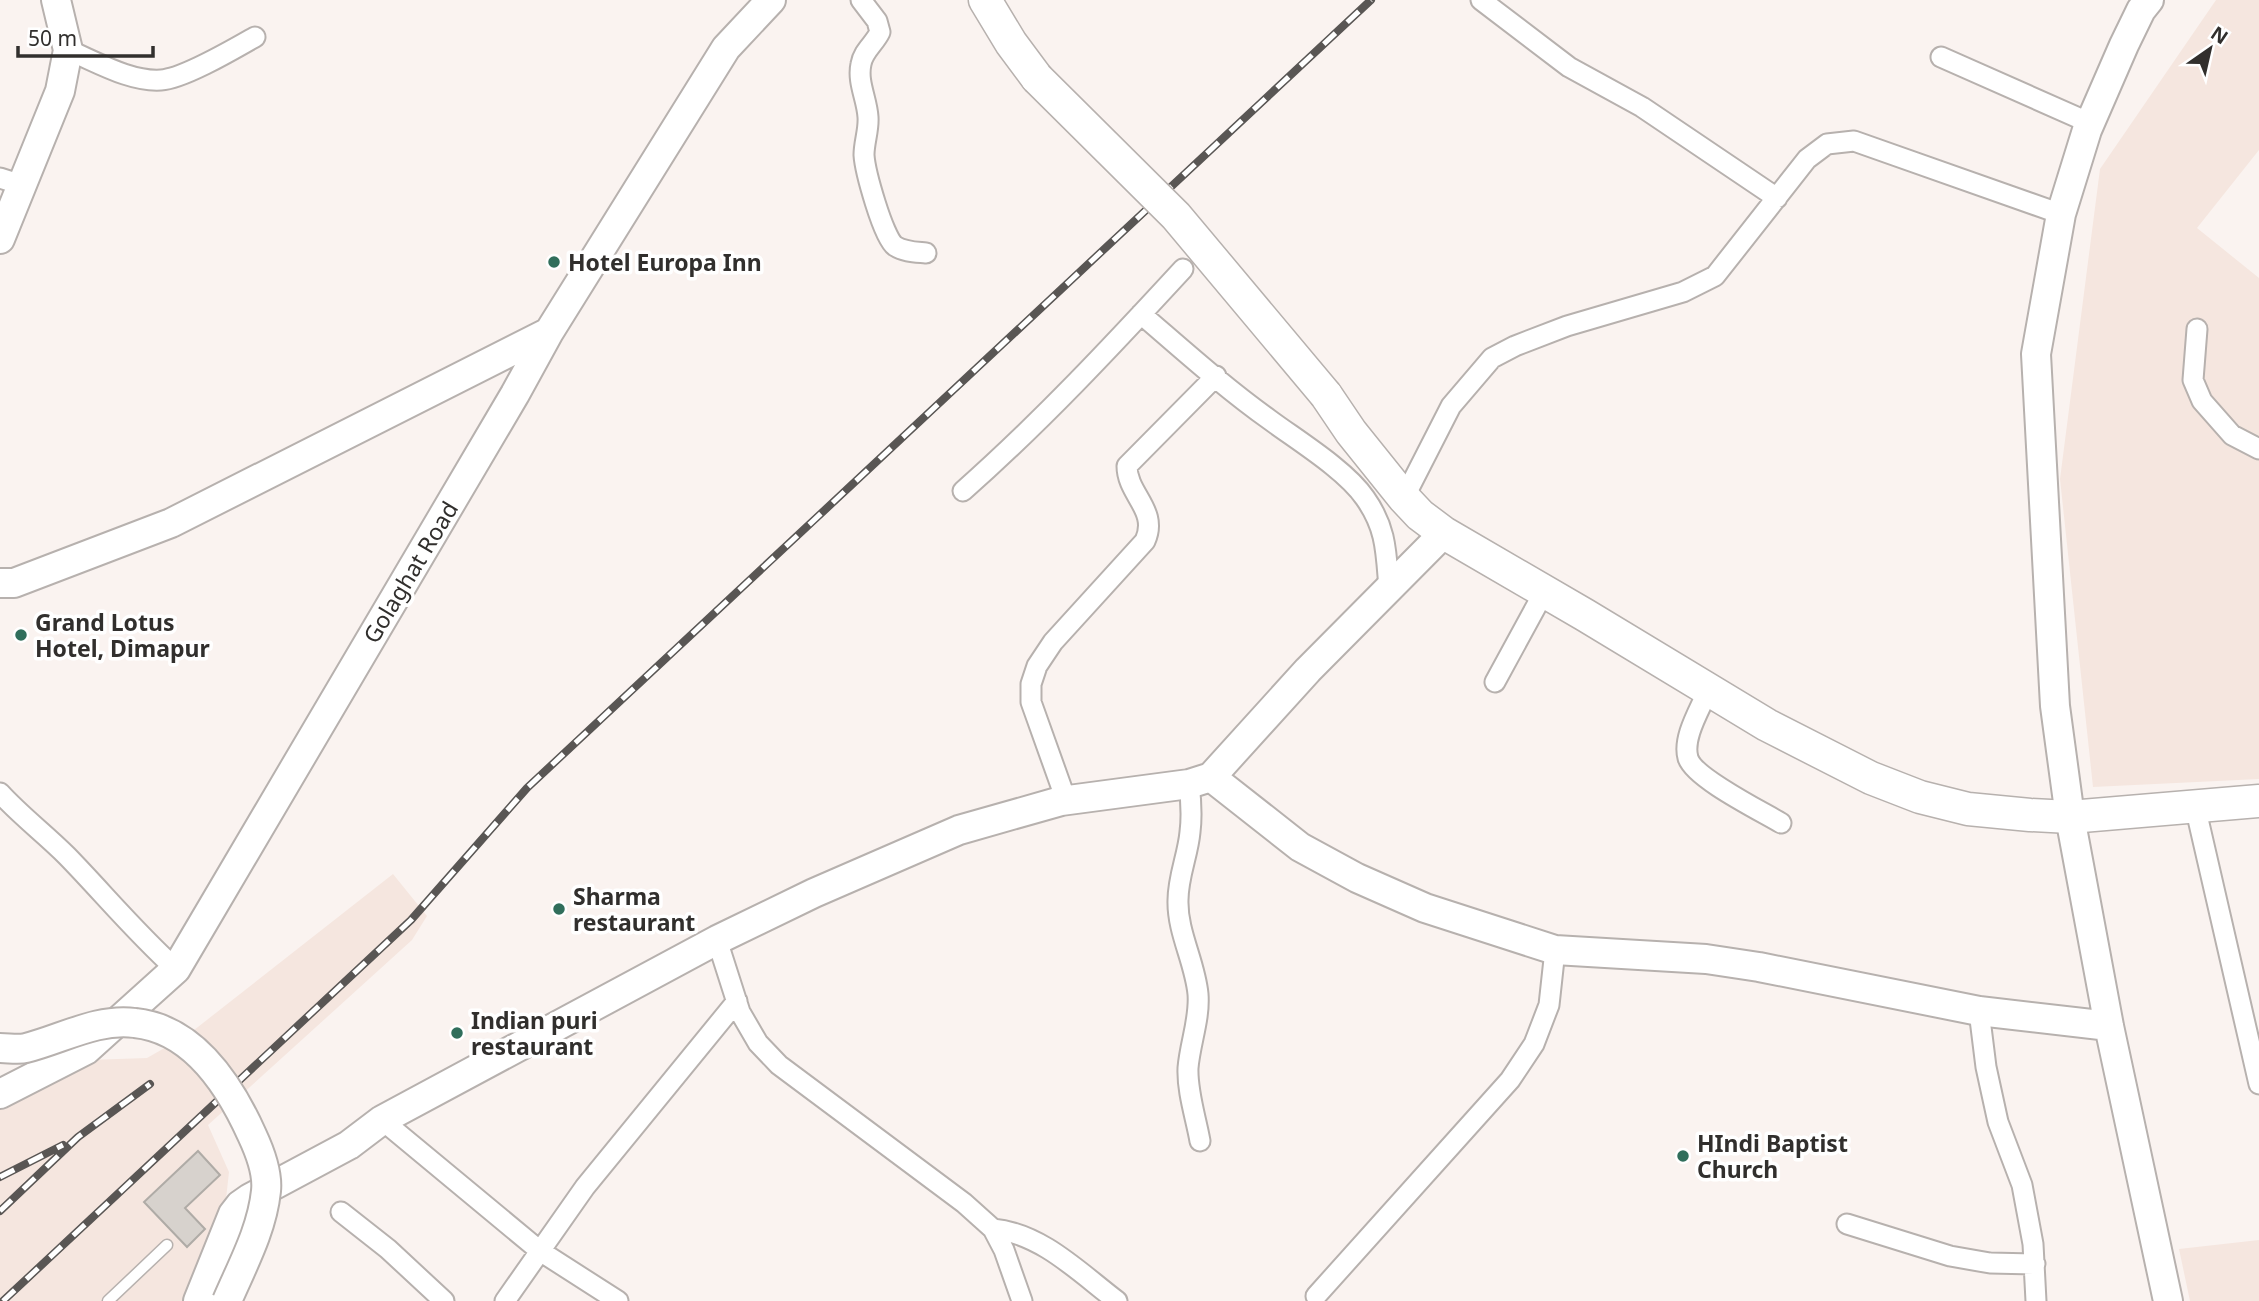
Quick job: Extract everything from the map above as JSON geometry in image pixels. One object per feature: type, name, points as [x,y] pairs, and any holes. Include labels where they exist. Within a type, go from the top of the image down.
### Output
[{"type":"main road","points":[[985,0],[1010,43],[1037,78],[1176,216],[1326,395],[1351,432],[1404,498],[1420,515],[1444,533],[1818,752],[1871,778],[1920,797],[1968,809],[2070,817],[2259,801]]},
{"type":"street","points":[[0,239],[11,181],[60,91],[68,50],[56,0]]},
{"type":"street","name":"Golaghat Road","points":[[0,1094],[86,1050],[176,969],[549,332],[726,48],[771,0]]},
{"type":"street","points":[[861,0],[877,21],[880,32],[862,58],[860,67],[859,77],[868,115],[864,154],[866,167],[884,232],[894,245],[904,250],[926,253]]},
{"type":"street","points":[[1481,0],[1569,67],[1642,107],[1777,198]]},
{"type":"street","points":[[2149,0],[2141,10],[2124,45],[2090,123],[2061,214],[2036,354],[2055,706],[2070,817],[2109,1026],[2168,1301]]},
{"type":"street","points":[[68,50],[138,78],[163,80],[200,66],[255,37]]},
{"type":"street","points":[[1941,57],[2090,123]]},
{"type":"street","points":[[1404,498],[1451,406],[1492,358],[1567,326],[1682,292],[1715,276],[1807,159],[1827,144],[1854,141],[2061,214]]},
{"type":"street","points":[[963,491],[1017,444],[1182,269]]},
{"type":"street","points":[[1141,314],[1347,478],[1364,496],[1387,544],[1389,589]]},
{"type":"street","points":[[2197,329],[2193,380],[2202,401],[2232,435],[2259,449]]},
{"type":"street","points":[[0,583],[15,583],[170,523],[549,332]]},
{"type":"street","points":[[1066,800],[1031,702],[1031,684],[1037,666],[1053,642],[1145,541],[1150,531],[1148,516],[1128,474],[1127,466],[1216,376]]},
{"type":"street","points":[[1200,1141],[1188,1081],[1188,1065],[1199,1008],[1198,990],[1179,919],[1178,903],[1179,884],[1200,781],[1444,533]]},
{"type":"street","points":[[1495,682],[1544,592]]},
{"type":"street","points":[[1708,690],[1688,739],[1688,758],[1701,775],[1781,823]]},
{"type":"street","points":[[198,1301],[233,1214],[240,1205],[276,1182],[349,1145],[382,1120],[717,940],[837,882],[959,830],[1066,800],[1200,781],[1300,847],[1357,878],[1425,908],[1555,950],[1706,960],[1759,967],[1979,1011],[2109,1026]]},
{"type":"street","points":[[0,793],[20,816],[65,854],[176,969]]},
{"type":"street","points":[[2194,806],[2256,1060],[2259,1084]]},
{"type":"street","points":[[717,940],[740,1012],[758,1043],[779,1065],[964,1203],[993,1229],[1004,1250],[1022,1301]]},
{"type":"street","points":[[1316,1296],[1510,1080],[1534,1044],[1549,1005],[1555,950]]},
{"type":"street","points":[[505,1301],[585,1187],[737,1001]]},
{"type":"street","points":[[1979,1011],[1986,1067],[1998,1122],[2022,1185],[2035,1264],[2036,1301]]},
{"type":"street","points":[[0,1066],[12,1048],[107,1024],[135,1023],[161,1030],[183,1043],[218,1074],[245,1118],[259,1150],[266,1188],[262,1213],[227,1301]]},
{"type":"street","points":[[382,1120],[540,1251],[618,1301]]},
{"type":"street","points":[[341,1212],[388,1249],[444,1301]]},
{"type":"street","points":[[1847,1224],[1950,1256],[1990,1262],[2035,1264]]},
{"type":"street","points":[[993,1229],[1026,1236],[1117,1301]]},
{"type":"lane","points":[[108,1301],[167,1245]]},
{"type":"shaded area","points":[[2216,0],[2259,0],[2259,150],[2197,228],[2259,278],[2259,779],[2093,787],[2060,479],[2100,169]]},
{"type":"shaded area","points":[[393,874],[427,916],[412,940],[208,1125],[229,1172],[222,1235],[187,1301],[0,1301],[0,1108],[88,1060],[147,1058],[189,1034]]},
{"type":"shaded area","points":[[2259,1240],[2259,1301],[2190,1301],[2179,1249]]},
{"type":"building","points":[[198,1151],[220,1175],[185,1208],[205,1229],[187,1247],[144,1202]]},
{"type":"railway","points":[[3,1301],[411,920],[527,788],[1371,0]]},
{"type":"railway","points":[[0,1211],[78,1137],[150,1084]]},
{"type":"railway","points":[[0,1177],[63,1145]]},
{"type":"place","name":"Hotel Europa Inn","points":[[554,262]]},
{"type":"place","name":"Grand Lotus Hotel, Dimapur","points":[[21,635]]},
{"type":"place","name":"Sharma restaurant","points":[[559,909]]},
{"type":"place","name":"Indian puri restaurant","points":[[457,1033]]},
{"type":"place","name":"HIndi Baptist Church","points":[[1683,1156]]}]
